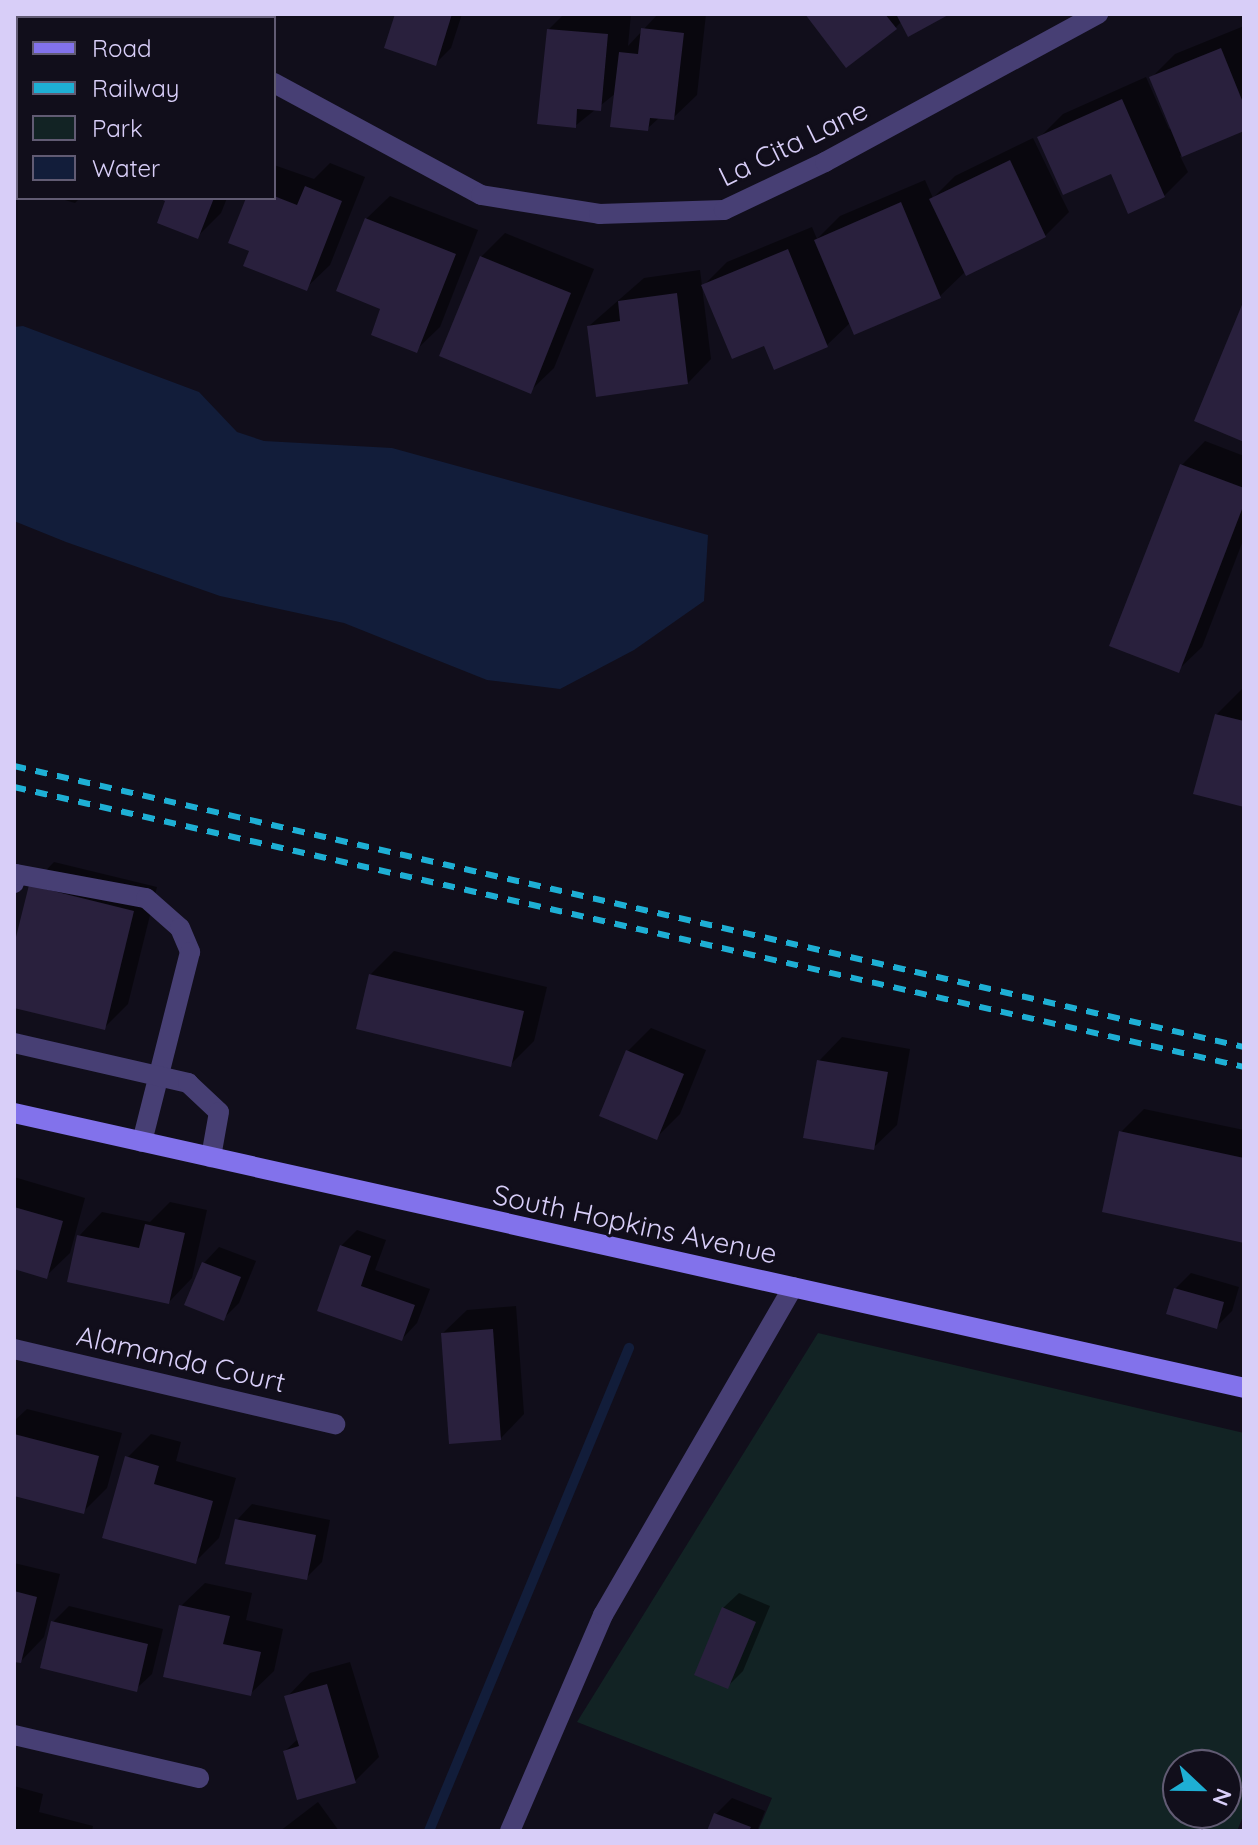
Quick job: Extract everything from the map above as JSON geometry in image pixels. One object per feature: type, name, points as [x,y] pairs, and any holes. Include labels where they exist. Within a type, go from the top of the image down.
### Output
[{"type":"street","name":"La Cita Lane","points":[[276,84],[481,195],[599,214],[724,210],[825,162],[1098,14]]},
{"type":"street","points":[[14,883],[16,874],[146,898],[180,928],[190,952],[142,1142]]},
{"type":"street","points":[[14,1043],[161,1074],[188,1083],[219,1112],[211,1157]]},
{"type":"street","name":"South Hopkins Avenue","points":[[14,1113],[1244,1388]]},
{"type":"street","points":[[510,1831],[603,1615],[793,1287]]},
{"type":"street","name":"Alamanda Court","points":[[14,1349],[335,1424]]},
{"type":"street","points":[[14,1735],[199,1778]]},
{"type":"green space","points":[[818,1333],[1244,1433],[1242,1819],[1242,1749],[1162,1749],[1162,1829],[1237,1831],[758,1831],[772,1798],[577,1722]]},
{"type":"water","points":[[23,326],[199,392],[237,432],[264,441],[392,448],[708,535],[704,601],[634,650],[560,689],[487,680],[344,623],[220,596],[66,542],[14,521],[14,327]]},
{"type":"building","points":[[395,14],[452,14],[436,66],[384,48]]},
{"type":"building","points":[[805,14],[885,14],[897,29],[846,68]]},
{"type":"building","points":[[896,14],[950,14],[908,37]]},
{"type":"building","points":[[641,28],[684,33],[674,120],[650,118],[648,131],[610,127],[619,52],[638,54]]},
{"type":"building","points":[[547,29],[608,34],[601,111],[577,109],[576,128],[537,124]]},
{"type":"building","points":[[1221,48],[1244,105],[1244,131],[1182,157],[1149,77]]},
{"type":"building","points":[[14,76],[16,162],[14,162]]},
{"type":"building","points":[[1122,99],[1165,197],[1128,214],[1111,174],[1063,195],[1037,137]]},
{"type":"building","points":[[1010,160],[1046,237],[966,276],[929,199]]},
{"type":"building","points":[[305,186],[342,201],[307,291],[243,266],[249,251],[228,243],[245,200],[276,200],[276,197],[297,205]]},
{"type":"building","points":[[163,200],[213,200],[198,239],[157,223],[165,201]]},
{"type":"building","points":[[901,202],[941,298],[854,335],[814,240]]},
{"type":"building","points":[[365,218],[456,254],[417,353],[371,335],[380,309],[336,291]]},
{"type":"building","points":[[788,249],[828,347],[774,370],[764,346],[732,359],[701,285]]},
{"type":"building","points":[[480,256],[571,293],[531,394],[439,356]]},
{"type":"building","points":[[677,293],[688,384],[596,397],[587,326],[620,321],[618,301]]},
{"type":"building","points":[[1244,300],[1244,442],[1194,421]]},
{"type":"building","points":[[1180,464],[1244,488],[1244,504],[1179,673],[1109,646]]},
{"type":"building","points":[[1215,714],[1244,721],[1244,807],[1193,794]]},
{"type":"building","points":[[29,885],[134,911],[105,1030],[14,1008],[14,945]]},
{"type":"building","points":[[369,974],[524,1011],[511,1067],[356,1029]]},
{"type":"building","points":[[626,1050],[684,1074],[657,1140],[599,1116]]},
{"type":"building","points":[[817,1060],[888,1072],[874,1150],[803,1138]]},
{"type":"building","points":[[1119,1131],[1244,1158],[1244,1243],[1102,1212]]},
{"type":"building","points":[[14,1207],[63,1221],[47,1279],[14,1269]]},
{"type":"building","points":[[145,1224],[185,1233],[169,1304],[67,1282],[77,1235],[139,1248]]},
{"type":"building","points":[[340,1245],[371,1256],[361,1286],[415,1305],[402,1341],[317,1311]]},
{"type":"building","points":[[202,1262],[241,1277],[224,1321],[184,1305]]},
{"type":"building","points":[[1174,1288],[1224,1302],[1217,1329],[1166,1314]]},
{"type":"building","points":[[493,1329],[501,1440],[449,1444],[441,1333]]},
{"type":"building","points":[[14,1434],[99,1456],[84,1514],[14,1496]]},
{"type":"building","points":[[125,1456],[159,1466],[154,1484],[213,1501],[196,1564],[102,1538]]},
{"type":"building","points":[[235,1519],[316,1535],[307,1580],[225,1564]]},
{"type":"building","points":[[14,1591],[37,1597],[21,1663],[14,1662]]},
{"type":"building","points":[[179,1605],[230,1616],[223,1644],[261,1652],[251,1696],[163,1677]]},
{"type":"building","points":[[722,1607],[756,1622],[728,1689],[694,1675]]},
{"type":"building","points":[[51,1621],[148,1644],[137,1692],[40,1668]]},
{"type":"building","points":[[327,1684],[356,1783],[297,1800],[283,1751],[299,1746],[284,1696]]},
{"type":"building","points":[[714,1813],[751,1827],[749,1831],[707,1831]]},
{"type":"waterway","points":[[429,1831],[629,1348]]},
{"type":"railway","points":[[14,766],[1244,1047]]},
{"type":"railway","points":[[14,787],[1244,1067]]}]
